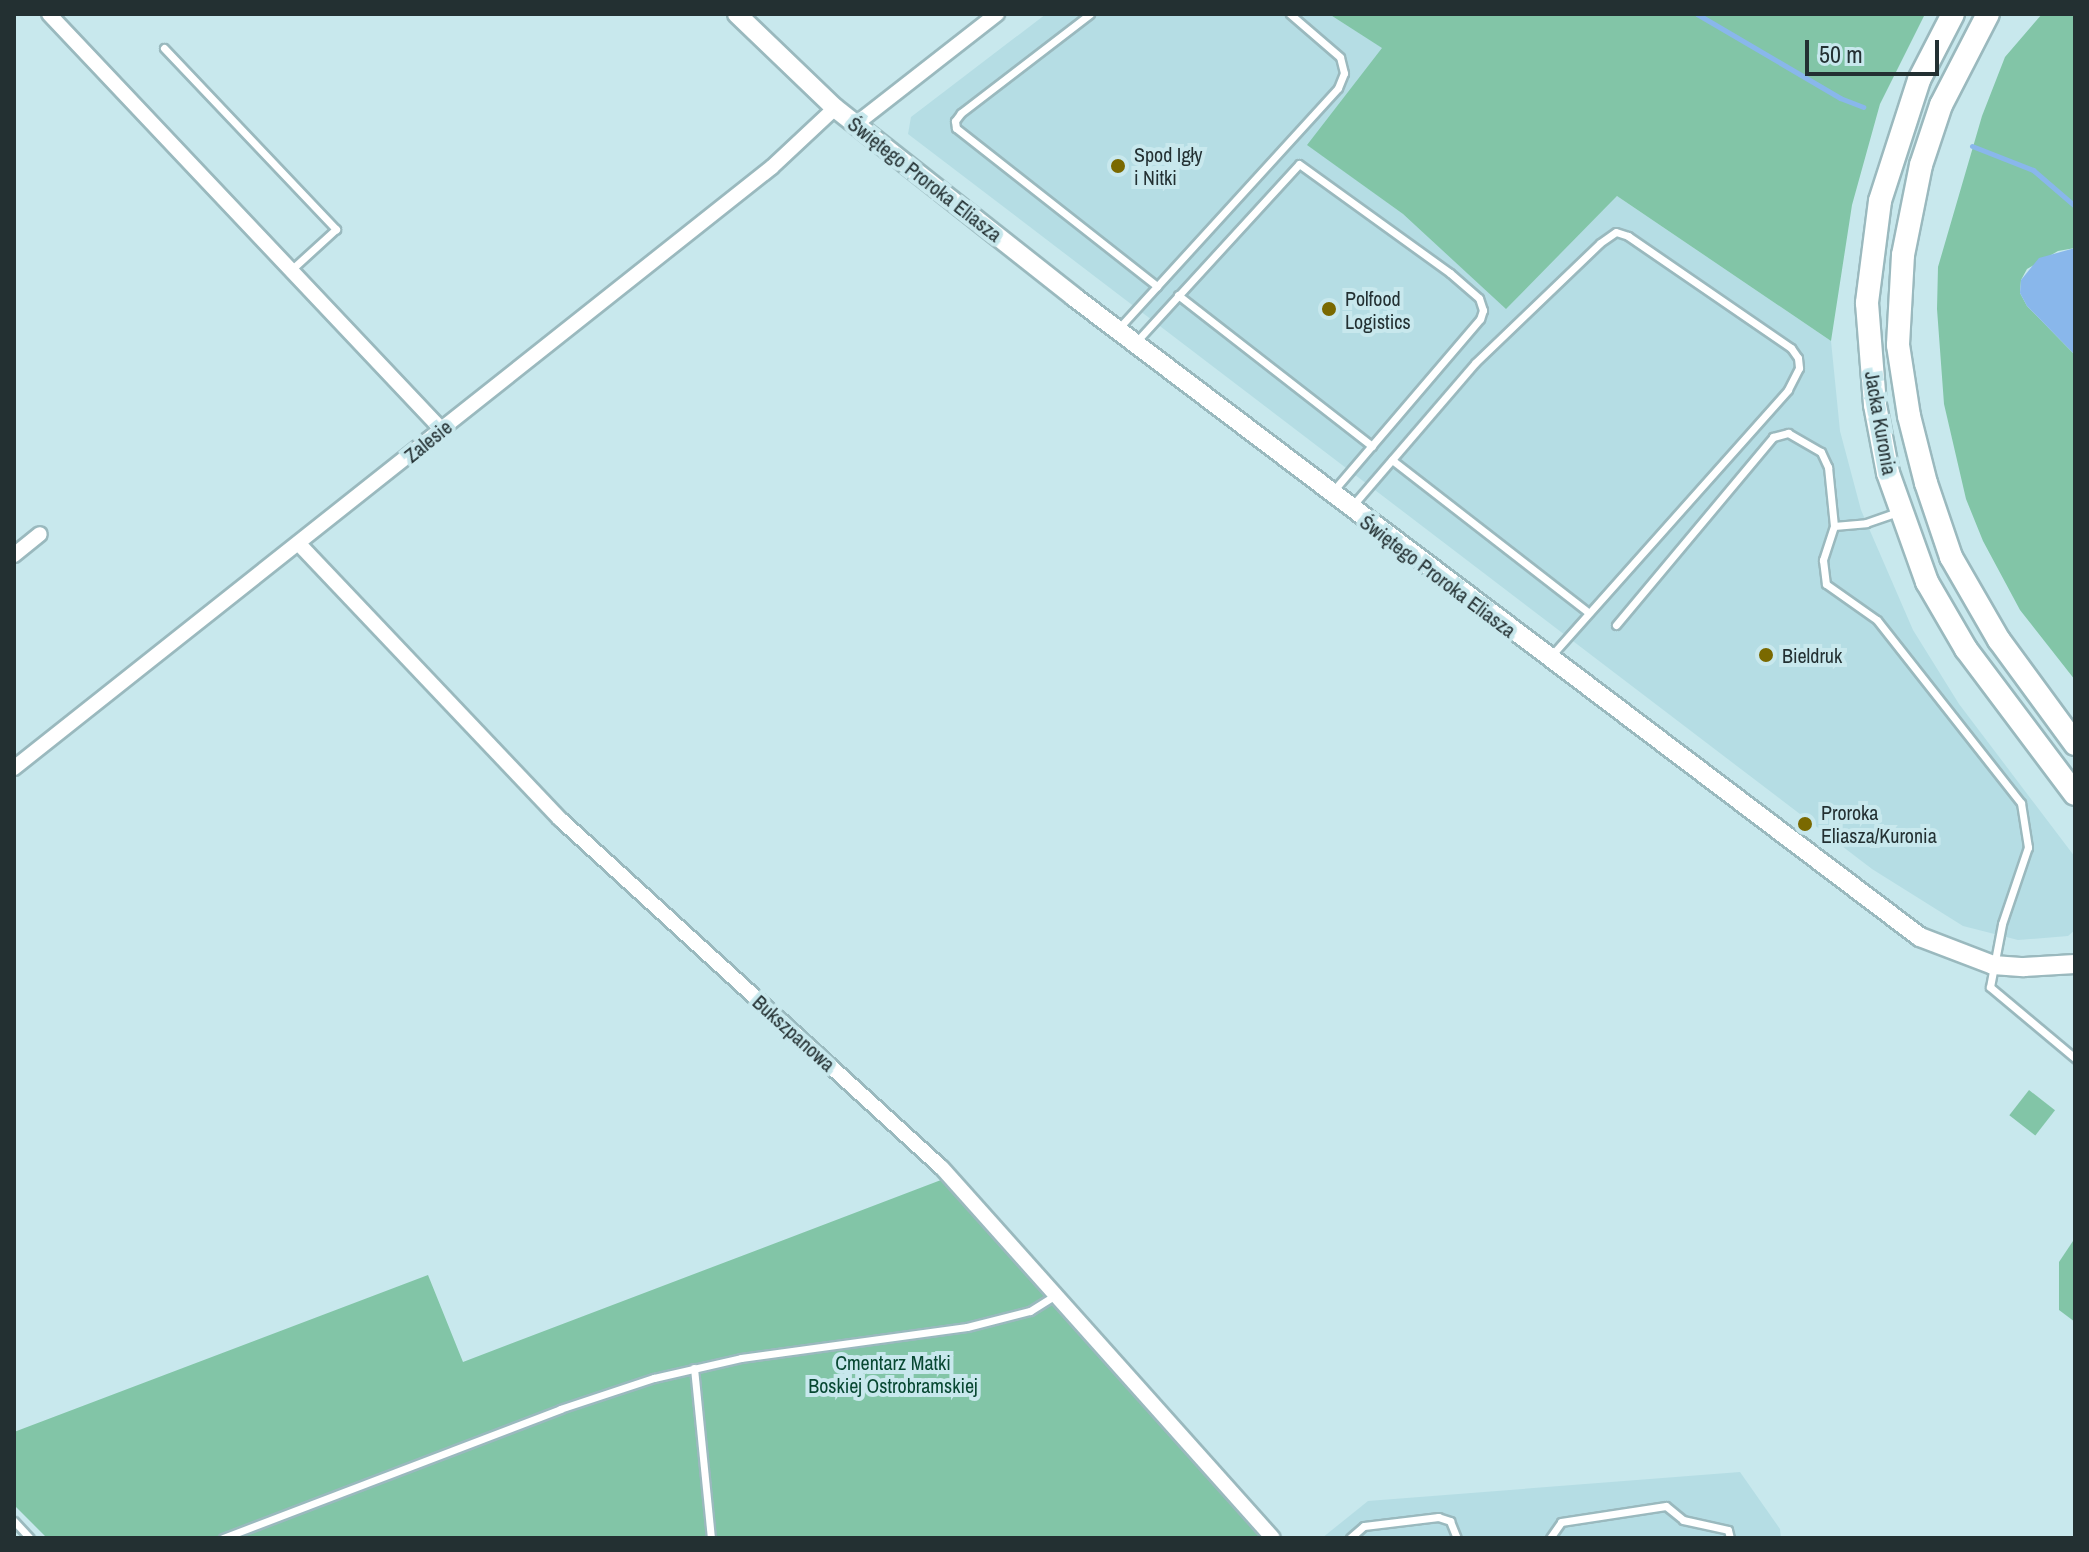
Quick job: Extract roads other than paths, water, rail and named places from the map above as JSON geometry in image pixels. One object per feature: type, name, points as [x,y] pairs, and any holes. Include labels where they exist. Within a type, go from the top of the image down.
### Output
[{"type":"main road","name":"Jacka Kuronia","points":[[1953,14],[1919,80],[1895,147],[1870,257],[1867,303],[1875,405],[1900,511],[1927,582],[1966,649],[2075,794]]},
{"type":"main road","name":"Jacka Kuronia","points":[[1988,14],[1941,105],[1921,165],[1903,255],[1898,345],[1909,416],[1926,483],[1951,557],[1999,640],[2075,744]]},
{"type":"street","points":[[49,14],[442,430]]},
{"type":"street","points":[[856,124],[997,14]]},
{"type":"street","name":"Świętego Proroka Eliasza","points":[[746,19],[835,108],[1117,330],[1920,937],[1993,965],[2075,964]]},
{"type":"street","name":"Zalesie","points":[[14,768],[772,167],[835,108]]},
{"type":"street","points":[[14,555],[40,534]]},
{"type":"street","name":"Bukszpanowa","points":[[299,544],[560,819],[942,1168],[1058,1294],[1273,1538]]},
{"type":"lane","points":[[1090,14],[961,113],[955,121],[956,128],[1157,286]]},
{"type":"lane","points":[[1117,330],[1338,88],[1344,73],[1340,57],[1290,14]]},
{"type":"lane","points":[[164,48],[336,229],[291,270]]},
{"type":"lane","points":[[1135,344],[1299,164],[1450,273],[1479,298],[1483,310],[1480,319],[1330,494]]},
{"type":"lane","points":[[1350,509],[1475,363],[1607,236],[1616,232],[1628,236],[1791,348],[1798,358],[1799,368],[1788,390],[1549,659]]},
{"type":"lane","points":[[1178,295],[1372,446]]},
{"type":"lane","points":[[1616,625],[1773,437],[1788,433],[1821,452],[1828,467],[1834,526],[1823,560],[1826,584],[1877,620],[2021,803],[2028,847],[2002,924],[1990,987],[1997,997],[2075,1058]]},
{"type":"lane","points":[[1392,460],[1588,612]]},
{"type":"lane","points":[[1834,526],[1866,523],[1900,511]]},
{"type":"lane","points":[[223,1538],[560,1409],[694,1368],[783,1351],[967,1327],[1030,1311],[1058,1294]]},
{"type":"lane","points":[[694,1368],[711,1538]]},
{"type":"lane","points":[[1550,1538],[1561,1522],[1666,1506],[1683,1520],[1728,1530],[1730,1538]]},
{"type":"lane","points":[[1350,1538],[1364,1526],[1438,1517],[1450,1521],[1457,1538]]},
{"type":"lane","points":[[14,1521],[30,1538]]},
{"type":"water","points":[[2075,248],[2075,355],[2027,306],[2020,293],[2021,280],[2039,258]]},
{"type":"waterway","points":[[1697,14],[1840,98],[1863,107]]},
{"type":"waterway","points":[[1972,146],[2033,170],[2075,206]]},
{"type":"place","name":"Spod Igły i Nitki","points":[[1118,166]]},
{"type":"place","name":"Polfood Logistics","points":[[1329,309]]},
{"type":"place","name":"Bieldruk","points":[[1766,655]]},
{"type":"place","name":"Proroka Eliasza/Kuronia","points":[[1805,824]]},
{"type":"park label","name":"Cmentarz Matki Boskiej Ostrobramskiej","points":[[893,1374]]}]
